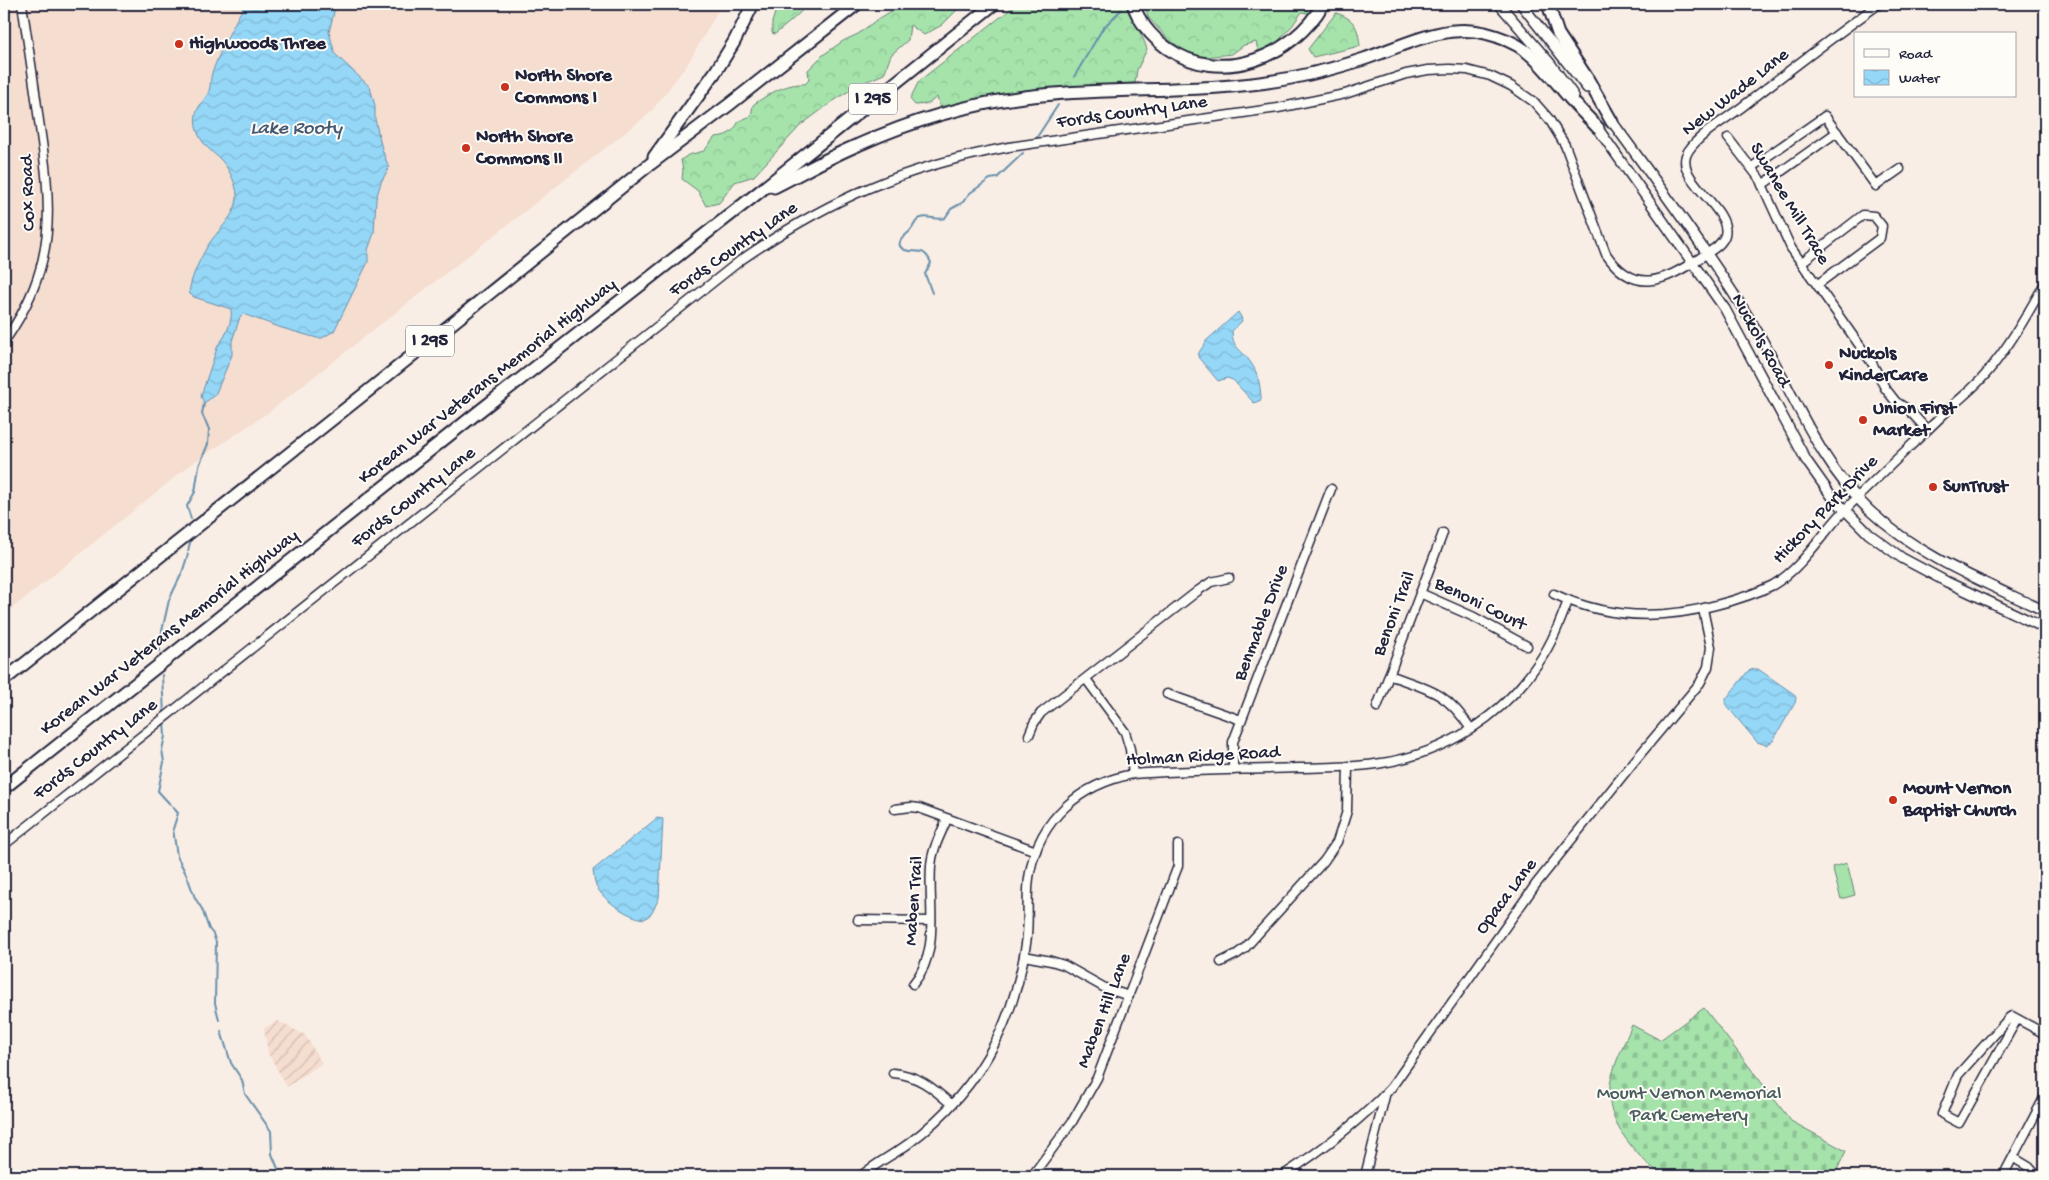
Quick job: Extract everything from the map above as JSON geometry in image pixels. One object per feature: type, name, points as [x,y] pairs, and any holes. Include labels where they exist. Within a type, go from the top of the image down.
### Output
[{"type":"highway","points":[[649,165],[716,71],[734,42],[753,4]]},
{"type":"highway","name":"I 295","points":[[4,680],[649,165],[857,4]]},
{"type":"highway","name":"Korean War Veterans Memorial Highway","points":[[4,788],[754,196],[994,4]]},
{"type":"highway","points":[[1133,4],[1150,34],[1172,52],[1186,59],[1204,64],[1231,65],[1263,58],[1287,45],[1308,26],[1323,4]]},
{"type":"highway","points":[[1548,4],[1558,34],[1612,122]]},
{"type":"highway","points":[[754,196],[877,136],[932,117],[973,106],[1018,98],[1071,92],[1207,88],[1265,82],[1339,67],[1435,34],[1462,30],[1483,32],[1502,38],[1531,54],[1598,128]]},
{"type":"main road","name":"Nuckols Road","points":[[1499,4],[1550,64],[1693,262],[1740,335],[1806,460],[1824,486],[1845,510],[1879,542],[1902,558],[1930,574],[2045,628]]},
{"type":"main road","name":"Nuckols Road","points":[[1521,4],[1567,59],[1706,254],[1758,333],[1821,450],[1857,497],[1884,523],[1915,546],[1953,567],[2045,611]]},
{"type":"street","name":"Cox Road","points":[[4,342],[15,326],[34,288],[45,252],[49,218],[47,173],[22,4]]},
{"type":"street","name":"New Wade Lane","points":[[1706,254],[1723,240],[1725,226],[1721,217],[1688,171],[1685,159],[1689,150],[1712,130],[1879,4]]},
{"type":"street","name":"Fords Country Lane","points":[[4,844],[741,260],[777,235],[828,206],[910,172],[968,155],[1009,147],[1301,104],[1345,94],[1406,74],[1428,70],[1467,70],[1490,76],[1511,86],[1534,102],[1549,119],[1565,144],[1603,248],[1613,264],[1620,270],[1634,278],[1653,281],[1667,277],[1706,254]]},
{"type":"street","points":[[1752,168],[1825,116],[1876,186],[1900,169]]},
{"type":"street","points":[[1762,185],[1837,132]]},
{"type":"street","name":"Swanee Mill Trace","points":[[1728,138],[1752,168],[1762,185],[1785,236],[1872,363],[1890,395],[1909,410],[1927,430]]},
{"type":"street","points":[[1802,262],[1863,215],[1874,216],[1882,226],[1883,230],[1880,238],[1818,284]]},
{"type":"street","name":"Hickory Park Drive","points":[[1554,594],[1568,601],[1606,612],[1637,616],[1672,615],[1703,609],[1752,595],[1776,583],[1796,566],[1857,497],[1985,375],[2021,324],[2045,283]]},
{"type":"street","name":"Benmable Drive","points":[[1233,770],[1233,742],[1331,489]]},
{"type":"street","name":"Benoni Trail","points":[[1377,707],[1443,534]]},
{"type":"street","points":[[1029,735],[1034,723],[1041,714],[1205,585],[1229,578]]},
{"type":"street","name":"Benoni Court","points":[[1420,593],[1474,617],[1527,646]]},
{"type":"street","name":"Holman Ridge Road","points":[[862,1176],[908,1144],[951,1104],[983,1065],[997,1040],[1016,989],[1024,956],[1028,929],[1030,873],[1036,851],[1053,820],[1072,800],[1099,784],[1133,774],[1348,766],[1382,763],[1428,751],[1471,729],[1509,699],[1525,681],[1550,644],[1568,601]]},
{"type":"street","name":"Opaca Lane","points":[[1282,1176],[1334,1142],[1385,1094],[1536,884],[1632,764],[1700,684],[1708,666],[1711,647],[1703,609]]},
{"type":"street","points":[[1389,675],[1444,697],[1455,707],[1471,729]]},
{"type":"street","points":[[1086,679],[1125,732],[1130,749],[1133,774]]},
{"type":"street","points":[[1167,694],[1241,720]]},
{"type":"street","points":[[1221,962],[1245,948],[1331,852],[1343,828],[1347,811],[1348,766]]},
{"type":"street","points":[[895,809],[919,808],[1036,851]]},
{"type":"street","name":"Maben Trail","points":[[913,984],[926,964],[930,947],[931,865],[934,850],[947,819]]},
{"type":"street","name":"Maben Hill Lane","points":[[1032,1176],[1084,1103],[1107,1056],[1178,866],[1178,845]]},
{"type":"street","points":[[858,920],[931,921]]},
{"type":"street","points":[[1024,956],[1064,965],[1104,988],[1130,996]]},
{"type":"street","points":[[2017,1019],[1959,1123],[1942,1114],[1958,1075],[2010,1017],[2012,1016],[2045,1034]]},
{"type":"street","points":[[893,1073],[908,1075],[923,1081],[951,1104]]},
{"type":"street","points":[[1365,1176],[1385,1094]]},
{"type":"street","points":[[2003,1176],[2045,1096]]},
{"type":"street","points":[[2014,1158],[2037,1176]]},
{"type":"shaded area","points":[[4,4],[722,4],[687,65],[650,113],[269,412],[190,465],[4,615]]},
{"type":"shaded area","points":[[278,1021],[305,1035],[322,1063],[287,1087],[268,1053],[264,1028]]},
{"type":"green space","points":[[778,4],[809,4],[775,34],[772,33],[772,22]]},
{"type":"green space","points":[[903,4],[963,4],[942,25],[924,35],[910,25],[908,40],[891,55],[884,74],[858,85],[832,102],[801,125],[754,176],[735,182],[719,203],[706,206],[698,191],[682,179],[681,160],[688,155],[704,151],[715,137],[729,133],[739,121],[751,116],[753,105],[765,97],[784,87],[805,84],[809,80],[808,70],[823,55]]},
{"type":"green space","points":[[1017,4],[1128,4],[1147,49],[1137,70],[1135,83],[1050,90],[955,106],[940,107],[937,97],[928,104],[915,105],[910,99],[919,81]]},
{"type":"green space","points":[[1145,4],[1317,4],[1311,14],[1302,12],[1270,50],[1258,51],[1256,42],[1244,45],[1232,54],[1196,58],[1169,40],[1148,17]]},
{"type":"green space","points":[[1336,13],[1351,21],[1357,29],[1360,46],[1313,57],[1308,49]]},
{"type":"green space","points":[[1847,863],[1855,895],[1841,899],[1832,867]]},
{"type":"green space","name":"Mount Vernon Memorial Park Cemetery","points":[[1704,1008],[1791,1121],[1846,1151],[1834,1176],[1665,1176],[1645,1161],[1629,1143],[1618,1127],[1612,1112],[1610,1084],[1613,1071],[1632,1025],[1660,1040]]},
{"type":"water","name":"Lake Rooty","points":[[245,4],[336,4],[329,32],[335,54],[370,87],[382,149],[389,168],[381,182],[376,199],[374,233],[368,250],[368,262],[334,331],[322,338],[317,338],[243,314],[240,317],[232,341],[232,355],[215,395],[204,403],[201,396],[218,345],[224,338],[228,328],[231,309],[194,297],[189,293],[193,275],[201,258],[234,210],[237,192],[227,168],[199,136],[195,118],[209,91],[212,73],[219,55]]},
{"type":"water","points":[[1238,312],[1242,321],[1232,331],[1232,337],[1236,345],[1248,358],[1257,375],[1261,400],[1254,403],[1233,380],[1227,378],[1218,381],[1198,357],[1206,341]]},
{"type":"water","points":[[1758,669],[1794,694],[1796,698],[1773,741],[1766,745],[1757,742],[1726,705],[1726,699],[1748,671]]},
{"type":"water","points":[[657,818],[663,819],[659,898],[652,913],[645,919],[624,912],[604,897],[596,886],[593,870]]},
{"type":"waterway","points":[[1074,77],[1103,28],[1121,10]]},
{"type":"waterway","points":[[1037,137],[1058,105]]},
{"type":"waterway","points":[[932,293],[925,274],[931,263],[926,254],[905,250],[900,246],[901,241],[919,219],[924,217],[945,218],[951,209],[962,203],[970,193],[990,179],[997,178],[1023,153]]},
{"type":"waterway","points":[[191,519],[187,506],[195,492],[199,466],[208,444],[209,429],[202,414],[204,403]]},
{"type":"waterway","points":[[188,551],[191,538]]},
{"type":"waterway","points":[[160,651],[160,640],[169,600],[182,573],[188,554]]},
{"type":"waterway","points":[[162,675],[164,715]]},
{"type":"waterway","points":[[164,722],[165,736],[162,750],[164,762],[158,791],[178,813],[173,829],[177,856],[216,942],[215,1003],[219,1020]]},
{"type":"waterway","points":[[221,1031],[231,1063],[242,1080],[245,1094],[271,1131],[272,1154],[281,1176]]},
{"type":"place","name":"Highwoods Three","points":[[179,44]]},
{"type":"place","name":"North Shore Commons I","points":[[505,87]]},
{"type":"place","name":"North Shore Commons II","points":[[466,148]]},
{"type":"place","name":"Nuckols KinderCare","points":[[1829,365]]},
{"type":"place","name":"Union First Market","points":[[1863,420]]},
{"type":"place","name":"SunTrust","points":[[1933,487]]},
{"type":"place","name":"Mount Vernon Baptist Church","points":[[1893,800]]}]
